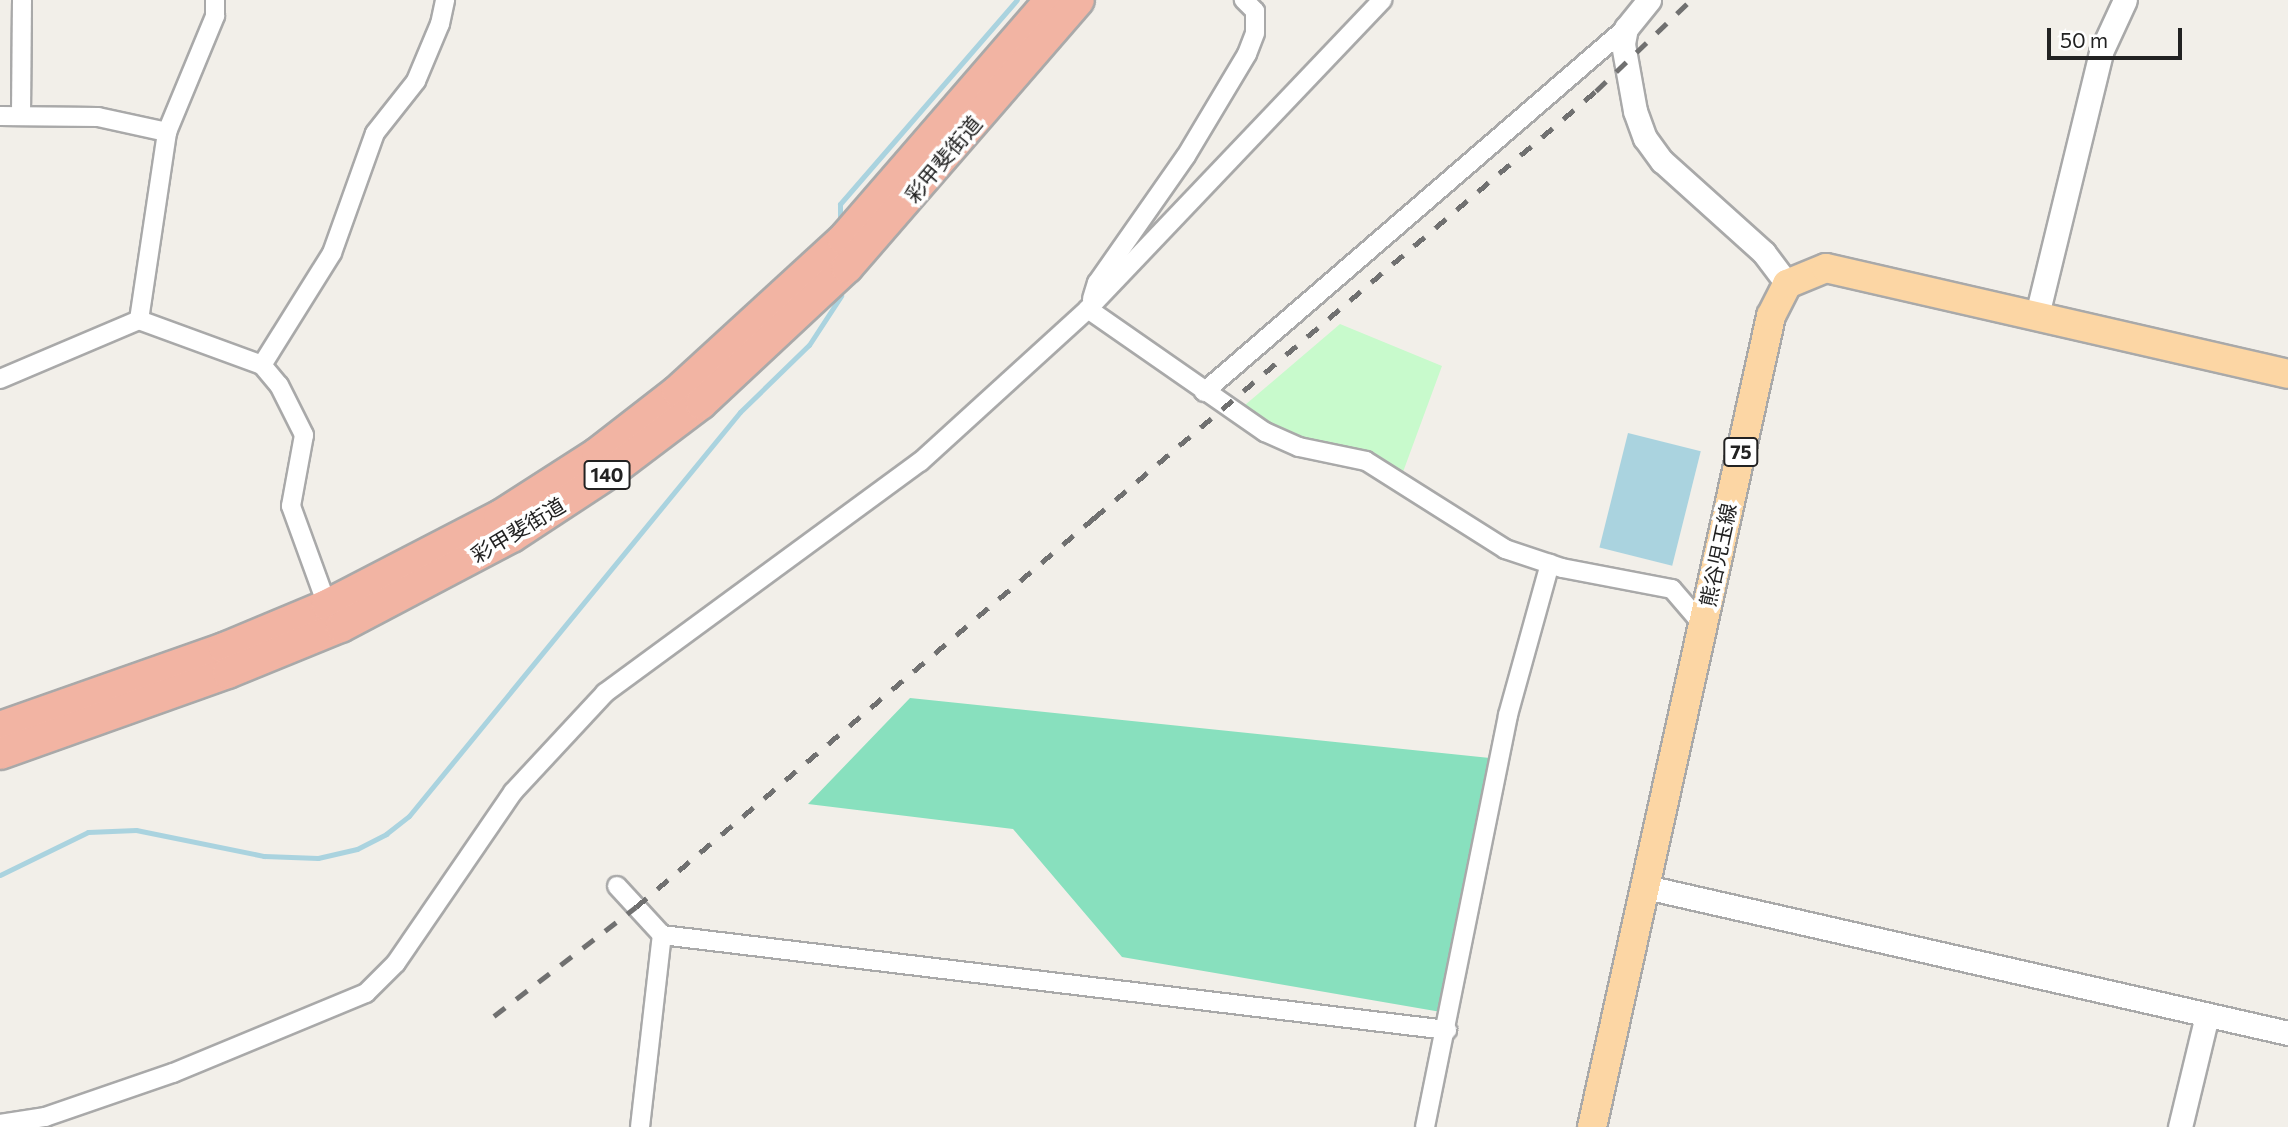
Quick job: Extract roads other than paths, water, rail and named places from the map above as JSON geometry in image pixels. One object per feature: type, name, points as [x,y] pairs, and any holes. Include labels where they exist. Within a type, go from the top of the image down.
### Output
[{"type":"highway","name":"彩甲斐街道","points":[[0,727],[224,648],[327,605],[499,516],[597,453],[677,391],[843,239],[1050,0]]},
{"type":"highway","name":"彩甲斐街道","points":[[0,754],[228,673],[341,627],[512,537],[611,472],[701,404],[847,268],[1079,0]]},
{"type":"main road","points":[[1787,284],[1826,268],[2288,374]]},
{"type":"main road","name":"熊谷児玉線","points":[[1592,1127],[1771,316],[1787,284]]},
{"type":"street","points":[[21,116],[22,0]]},
{"type":"street","points":[[139,320],[167,132],[215,16],[215,0]]},
{"type":"street","points":[[262,365],[332,253],[376,133],[416,81],[440,24],[445,0]]},
{"type":"street","points":[[1088,309],[1097,283],[1186,156],[1247,54],[1255,33],[1255,11],[1244,0]]},
{"type":"street","points":[[0,1124],[27,1125],[173,1073],[366,992],[396,963],[513,792],[605,693],[920,462],[1088,309],[1382,0]]},
{"type":"street","points":[[1204,393],[1626,28],[1649,0]]},
{"type":"street","points":[[2037,315],[2101,52],[2125,0]]},
{"type":"street","points":[[1626,28],[1626,64],[1645,138],[1662,161],[1764,253],[1787,284]]},
{"type":"street","points":[[0,116],[98,117],[167,132]]},
{"type":"street","points":[[1088,309],[1204,393],[1265,432],[1299,447],[1366,461],[1408,483],[1471,530],[1505,549],[1550,564],[1672,589],[1703,625]]},
{"type":"street","points":[[0,379],[139,320],[262,365],[279,385],[304,435],[291,506],[327,605]]},
{"type":"street","points":[[1424,1127],[1447,1030],[1508,715],[1550,564]]},
{"type":"street","points":[[617,886],[662,935],[1447,1030]]},
{"type":"street","points":[[1646,887],[2288,1033]]},
{"type":"street","points":[[640,1127],[662,935]]},
{"type":"street","points":[[2180,1127],[2207,1015]]},
{"type":"water","points":[[1628,433],[1701,451],[1672,566],[1599,547]]},
{"type":"waterway","points":[[840,225],[840,204],[1017,0]]},
{"type":"waterway","points":[[0,875],[88,832],[136,830],[264,856],[318,858],[357,849],[386,834],[409,816],[740,412],[809,345],[841,296]]},
{"type":"railway","points":[[494,1016],[636,907],[1596,91],[1691,0]]}]
